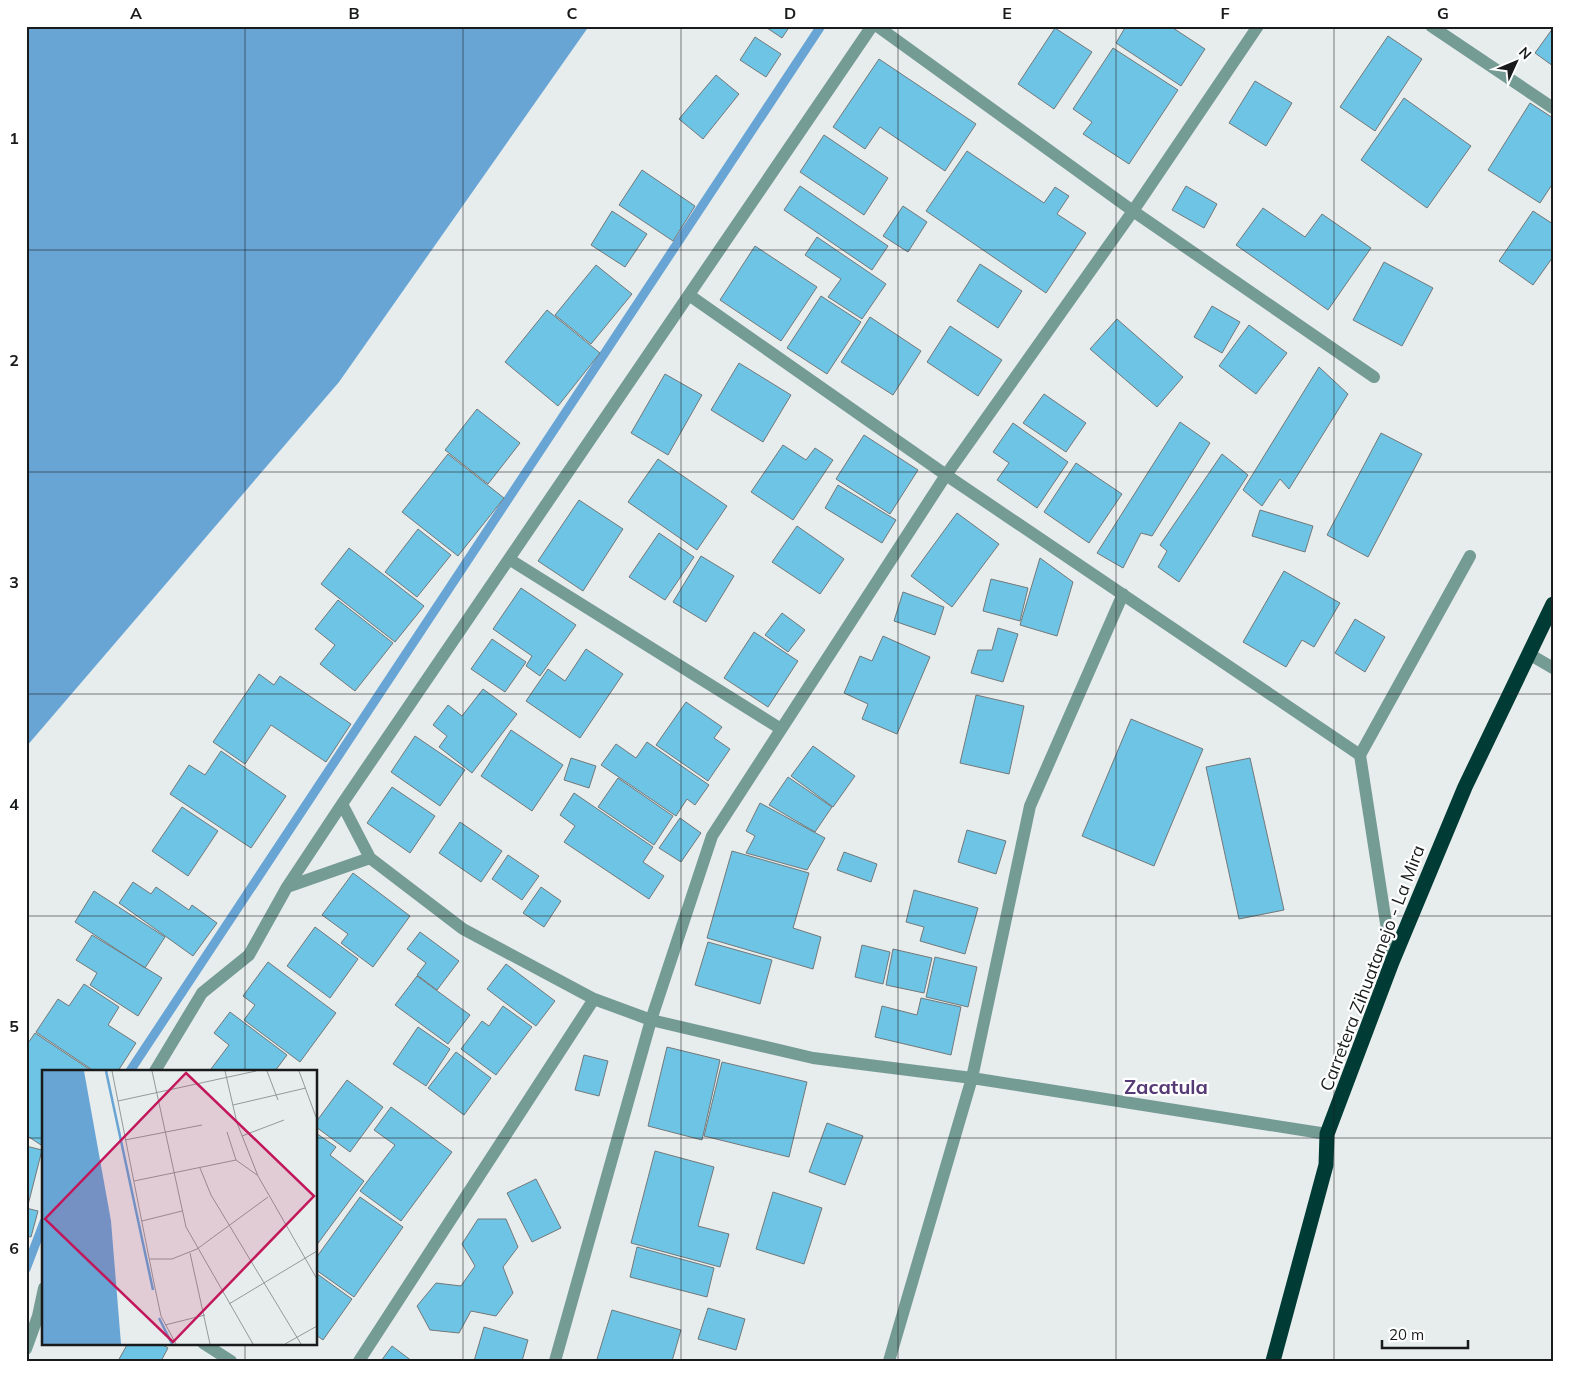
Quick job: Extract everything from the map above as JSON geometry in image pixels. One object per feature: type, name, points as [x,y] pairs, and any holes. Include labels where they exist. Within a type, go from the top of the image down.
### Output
[{"type":"highway","name":"Carretera Zihuatanejo - La Mira","points":[[1273,1361],[1326,1165],[1327,1134],[1392,962],[1465,787],[1553,604]]},
{"type":"street","points":[[156,1070],[202,993],[249,955],[287,887],[342,804],[872,26]]},
{"type":"street","points":[[877,26],[1133,211],[1374,377]]},
{"type":"street","points":[[555,1361],[651,1020],[712,836],[946,475],[1133,211],[1258,26]]},
{"type":"street","points":[[1431,26],[1553,108]]},
{"type":"street","points":[[689,295],[946,475],[1360,755]]},
{"type":"street","points":[[1392,962],[1360,755],[1470,556]]},
{"type":"street","points":[[509,559],[781,729]]},
{"type":"street","points":[[889,1361],[972,1078],[1030,806],[1123,594]]},
{"type":"street","points":[[1529,654],[1553,668]]},
{"type":"street","points":[[342,804],[370,858],[464,929],[594,999],[651,1020],[813,1058],[972,1078],[1327,1134]]},
{"type":"street","points":[[287,887],[370,858]]},
{"type":"street","points":[[359,1361],[594,999]]},
{"type":"street","points":[[26,1349],[38,1316],[42,1297]]},
{"type":"street","points":[[205,1344],[231,1361]]},
{"type":"water","points":[[26,26],[589,26],[339,382],[26,747]]},
{"type":"building","points":[[764,26],[790,26],[782,38]]},
{"type":"building","points":[[1126,26],[1170,26],[1205,49],[1181,86],[1116,43]]},
{"type":"building","points":[[1055,28],[1092,52],[1054,109],[1018,84]]},
{"type":"building","points":[[1553,28],[1553,66],[1535,53]]},
{"type":"building","points":[[1388,36],[1422,59],[1375,131],[1340,107]]},
{"type":"building","points":[[755,37],[781,54],[766,77],[740,60]]},
{"type":"building","points":[[1113,48],[1178,90],[1129,164],[1083,134],[1092,122],[1073,109]]},
{"type":"building","points":[[879,59],[976,124],[945,171],[880,127],[865,149],[833,127]]},
{"type":"building","points":[[716,75],[739,94],[703,139],[679,119]]},
{"type":"building","points":[[1255,81],[1292,103],[1266,146],[1229,123]]},
{"type":"building","points":[[1404,98],[1471,146],[1427,208],[1361,160]]},
{"type":"building","points":[[1530,103],[1553,118],[1553,183],[1540,203],[1488,170]]},
{"type":"building","points":[[824,135],[888,178],[864,215],[800,172]]},
{"type":"building","points":[[967,151],[1044,203],[1055,187],[1069,196],[1057,214],[1086,233],[1046,293],[926,211]]},
{"type":"building","points":[[642,170],[695,206],[673,241],[619,205]]},
{"type":"building","points":[[800,186],[888,246],[872,270],[784,210]]},
{"type":"building","points":[[1186,186],[1217,204],[1204,228],[1172,210]]},
{"type":"building","points":[[903,206],[927,222],[908,252],[883,236]]},
{"type":"building","points":[[1263,208],[1305,237],[1322,214],[1371,248],[1328,310],[1236,245]]},
{"type":"building","points":[[612,211],[647,234],[625,267],[591,245]]},
{"type":"building","points":[[1533,211],[1553,224],[1553,257],[1533,285],[1499,261]]},
{"type":"building","points":[[817,237],[886,284],[862,319],[828,297],[841,279],[805,255]]},
{"type":"building","points":[[755,246],[817,287],[781,341],[720,300]]},
{"type":"building","points":[[1384,262],[1433,288],[1402,346],[1353,320]]},
{"type":"building","points":[[980,264],[1022,291],[998,328],[957,301]]},
{"type":"building","points":[[596,265],[632,294],[591,344],[555,315]]},
{"type":"building","points":[[821,296],[861,322],[827,374],[787,348]]},
{"type":"building","points":[[1212,306],[1240,322],[1222,353],[1194,337]]},
{"type":"building","points":[[547,310],[600,353],[558,406],[505,362]]},
{"type":"building","points":[[870,317],[921,351],[893,395],[841,362]]},
{"type":"building","points":[[1117,319],[1183,377],[1157,407],[1090,349]]},
{"type":"building","points":[[1249,325],[1287,353],[1256,394],[1219,366]]},
{"type":"building","points":[[950,326],[1002,360],[978,396],[927,362]]},
{"type":"building","points":[[739,363],[791,395],[763,442],[711,410]]},
{"type":"building","points":[[1319,367],[1348,394],[1289,489],[1280,479],[1262,506],[1243,490]]},
{"type":"building","points":[[665,374],[702,395],[668,455],[631,433]]},
{"type":"building","points":[[1044,394],[1086,423],[1066,452],[1023,423]]},
{"type":"building","points":[[477,409],[520,443],[488,484],[445,450]]},
{"type":"building","points":[[1180,422],[1210,443],[1152,536],[1141,533],[1123,568],[1097,553]]},
{"type":"building","points":[[1013,423],[1068,462],[1037,508],[997,480],[1009,463],[993,452]]},
{"type":"building","points":[[1381,433],[1422,454],[1368,557],[1327,535]]},
{"type":"building","points":[[864,435],[918,470],[890,514],[836,479]]},
{"type":"building","points":[[783,445],[806,460],[815,448],[833,460],[793,520],[751,492]]},
{"type":"building","points":[[448,454],[504,498],[458,556],[402,512]]},
{"type":"building","points":[[1222,454],[1248,475],[1179,582],[1158,567],[1167,551],[1160,545]]},
{"type":"building","points":[[658,459],[727,506],[697,550],[628,502]]},
{"type":"building","points":[[1076,463],[1122,494],[1089,543],[1044,512]]},
{"type":"building","points":[[838,485],[896,520],[882,543],[825,508]]},
{"type":"building","points":[[579,500],[623,529],[583,591],[538,561]]},
{"type":"building","points":[[1260,510],[1313,526],[1305,552],[1252,536]]},
{"type":"building","points":[[957,513],[999,544],[952,607],[911,576]]},
{"type":"building","points":[[797,526],[844,559],[820,594],[772,562]]},
{"type":"building","points":[[418,529],[451,555],[417,597],[385,572]]},
{"type":"building","points":[[659,533],[694,557],[665,600],[629,577]]},
{"type":"building","points":[[349,548],[424,606],[395,642],[321,584]]},
{"type":"building","points":[[701,556],[734,576],[706,622],[673,602]]},
{"type":"building","points":[[1040,558],[1073,582],[1057,636],[1020,625]]},
{"type":"building","points":[[1284,571],[1340,603],[1314,647],[1302,640],[1286,667],[1243,642]]},
{"type":"building","points":[[991,579],[1028,588],[1020,621],[983,611]]},
{"type":"building","points":[[521,588],[576,625],[540,676],[526,666],[532,656],[493,629]]},
{"type":"building","points":[[903,592],[944,607],[935,635],[894,621]]},
{"type":"building","points":[[338,600],[393,643],[355,691],[320,664],[335,645],[315,629]]},
{"type":"building","points":[[782,613],[805,630],[788,652],[765,635]]},
{"type":"building","points":[[1355,619],[1385,637],[1365,672],[1335,653]]},
{"type":"building","points":[[998,628],[1018,634],[1003,682],[971,673],[978,650],[992,650]]},
{"type":"building","points":[[754,632],[798,661],[768,707],[724,678]]},
{"type":"building","points":[[883,636],[930,657],[897,734],[862,719],[868,704],[844,693],[860,656],[872,661]]},
{"type":"building","points":[[492,639],[526,662],[505,692],[471,669]]},
{"type":"building","points":[[586,649],[623,674],[580,738],[526,701],[548,669],[565,681]]},
{"type":"building","points":[[259,674],[274,685],[280,676],[351,724],[326,762],[271,725],[245,764],[213,742]]},
{"type":"building","points":[[483,689],[517,714],[472,773],[439,747],[447,736],[433,725],[448,705],[462,716]]},
{"type":"building","points":[[976,695],[1024,706],[1009,774],[960,763]]},
{"type":"building","points":[[686,702],[722,727],[714,738],[730,749],[708,781],[656,745]]},
{"type":"building","points":[[1131,719],[1203,749],[1154,866],[1082,836]]},
{"type":"building","points":[[511,730],[563,765],[532,811],[481,776]]},
{"type":"building","points":[[415,736],[465,770],[440,806],[391,772]]},
{"type":"building","points":[[647,742],[709,785],[695,805],[687,799],[676,816],[601,765],[616,744],[636,758]]},
{"type":"building","points":[[813,746],[855,776],[833,807],[791,776]]},
{"type":"building","points":[[221,751],[286,796],[251,848],[170,794],[189,765],[205,775]]},
{"type":"building","points":[[571,758],[596,766],[589,788],[564,780]]},
{"type":"building","points":[[1250,758],[1284,910],[1239,919],[1206,767]]},
{"type":"building","points":[[788,777],[832,807],[815,832],[769,805]]},
{"type":"building","points":[[618,778],[673,816],[654,845],[598,807]]},
{"type":"building","points":[[392,787],[435,816],[410,853],[367,823]]},
{"type":"building","points":[[574,793],[653,847],[643,862],[664,876],[649,899],[564,842],[575,826],[560,815]]},
{"type":"building","points":[[760,803],[825,838],[807,870],[746,853],[755,836],[746,831]]},
{"type":"building","points":[[182,807],[218,831],[188,876],[152,851]]},
{"type":"building","points":[[680,818],[701,833],[681,862],[659,848]]},
{"type":"building","points":[[460,822],[502,851],[481,882],[439,853]]},
{"type":"building","points":[[967,830],[1006,841],[996,874],[958,862]]},
{"type":"building","points":[[732,851],[809,873],[793,928],[821,937],[813,969],[707,938]]},
{"type":"building","points":[[844,852],[877,864],[871,882],[837,870]]},
{"type":"building","points":[[508,855],[539,876],[522,900],[492,879]]},
{"type":"building","points":[[353,873],[410,916],[373,967],[341,943],[348,934],[322,915]]},
{"type":"building","points":[[133,882],[151,894],[156,887],[189,910],[192,905],[217,923],[193,956],[119,903]]},
{"type":"building","points":[[541,887],[561,901],[544,927],[523,913]]},
{"type":"building","points":[[914,890],[978,908],[965,954],[920,941],[924,927],[906,922]]},
{"type":"building","points":[[94,891],[165,937],[145,968],[75,922]]},
{"type":"building","points":[[315,927],[358,959],[330,998],[287,966]]},
{"type":"building","points":[[420,932],[459,961],[437,990],[417,975],[426,963],[407,949]]},
{"type":"building","points":[[92,935],[162,978],[138,1016],[90,985],[97,973],[76,960]]},
{"type":"building","points":[[708,942],[772,960],[760,1004],[695,985]]},
{"type":"building","points":[[862,945],[890,952],[883,984],[855,977]]},
{"type":"building","points":[[893,949],[932,958],[924,993],[886,985]]},
{"type":"building","points":[[935,957],[977,967],[968,1007],[926,997]]},
{"type":"building","points":[[268,962],[336,1013],[300,1062],[244,1020],[255,1005],[243,996]]},
{"type":"building","points":[[506,964],[555,1001],[536,1026],[487,989]]},
{"type":"building","points":[[417,976],[470,1015],[448,1044],[395,1005]]},
{"type":"building","points":[[84,984],[119,1007],[108,1025],[136,1043],[119,1070],[93,1070],[36,1032],[58,999],[69,1006]]},
{"type":"building","points":[[921,998],[961,1007],[951,1055],[875,1037],[882,1006],[917,1015]]},
{"type":"building","points":[[503,1006],[532,1027],[496,1075],[461,1049],[482,1021],[489,1026]]},
{"type":"building","points":[[230,1012],[287,1055],[276,1070],[212,1070],[211,1069],[229,1045],[214,1033]]},
{"type":"building","points":[[418,1027],[450,1049],[426,1086],[393,1064]]},
{"type":"building","points":[[35,1033],[90,1070],[42,1070],[42,1146],[26,1135],[26,1046]]},
{"type":"building","points":[[667,1047],[720,1060],[702,1140],[648,1126]]},
{"type":"building","points":[[456,1052],[491,1078],[464,1115],[428,1088]]},
{"type":"building","points":[[584,1055],[608,1061],[599,1096],[575,1090]]},
{"type":"building","points":[[722,1062],[807,1082],[789,1157],[704,1136]]},
{"type":"building","points":[[347,1080],[383,1107],[350,1152],[318,1128],[318,1119]]},
{"type":"building","points":[[391,1107],[452,1152],[401,1221],[360,1191],[395,1145],[374,1130]]},
{"type":"building","points":[[827,1123],[863,1136],[845,1185],[809,1172]]},
{"type":"building","points":[[318,1134],[336,1147],[330,1155],[364,1181],[318,1243]]},
{"type":"building","points":[[26,1146],[42,1150],[28,1205],[26,1205]]},
{"type":"building","points":[[655,1151],[714,1167],[698,1226],[729,1234],[720,1267],[631,1243]]},
{"type":"building","points":[[536,1179],[561,1228],[532,1242],[507,1193]]},
{"type":"building","points":[[773,1192],[822,1208],[804,1264],[756,1249]]},
{"type":"building","points":[[360,1197],[403,1227],[354,1297],[318,1271],[318,1255]]},
{"type":"building","points":[[26,1208],[38,1211],[31,1237],[26,1236]]},
{"type":"building","points":[[478,1219],[506,1219],[518,1247],[503,1267],[513,1293],[496,1316],[471,1311],[459,1333],[430,1330],[417,1306],[436,1283],[461,1286],[475,1266],[462,1244]]},
{"type":"building","points":[[637,1247],[714,1268],[707,1297],[630,1277]]},
{"type":"building","points":[[318,1274],[352,1299],[323,1340],[318,1336]]},
{"type":"building","points":[[708,1308],[745,1319],[736,1350],[698,1339]]},
{"type":"building","points":[[612,1310],[681,1330],[672,1361],[604,1361],[597,1359]]},
{"type":"building","points":[[484,1327],[528,1340],[522,1361],[474,1361]]},
{"type":"building","points":[[127,1344],[162,1344],[168,1348],[161,1361],[118,1361]]},
{"type":"building","points":[[392,1346],[412,1361],[381,1361]]},
{"type":"waterway","points":[[131,1070],[821,26]]},
{"type":"waterway","points":[[26,1269],[42,1227]]},
{"type":"district","name":"Zacatula","points":[[1166,1086]]}]
